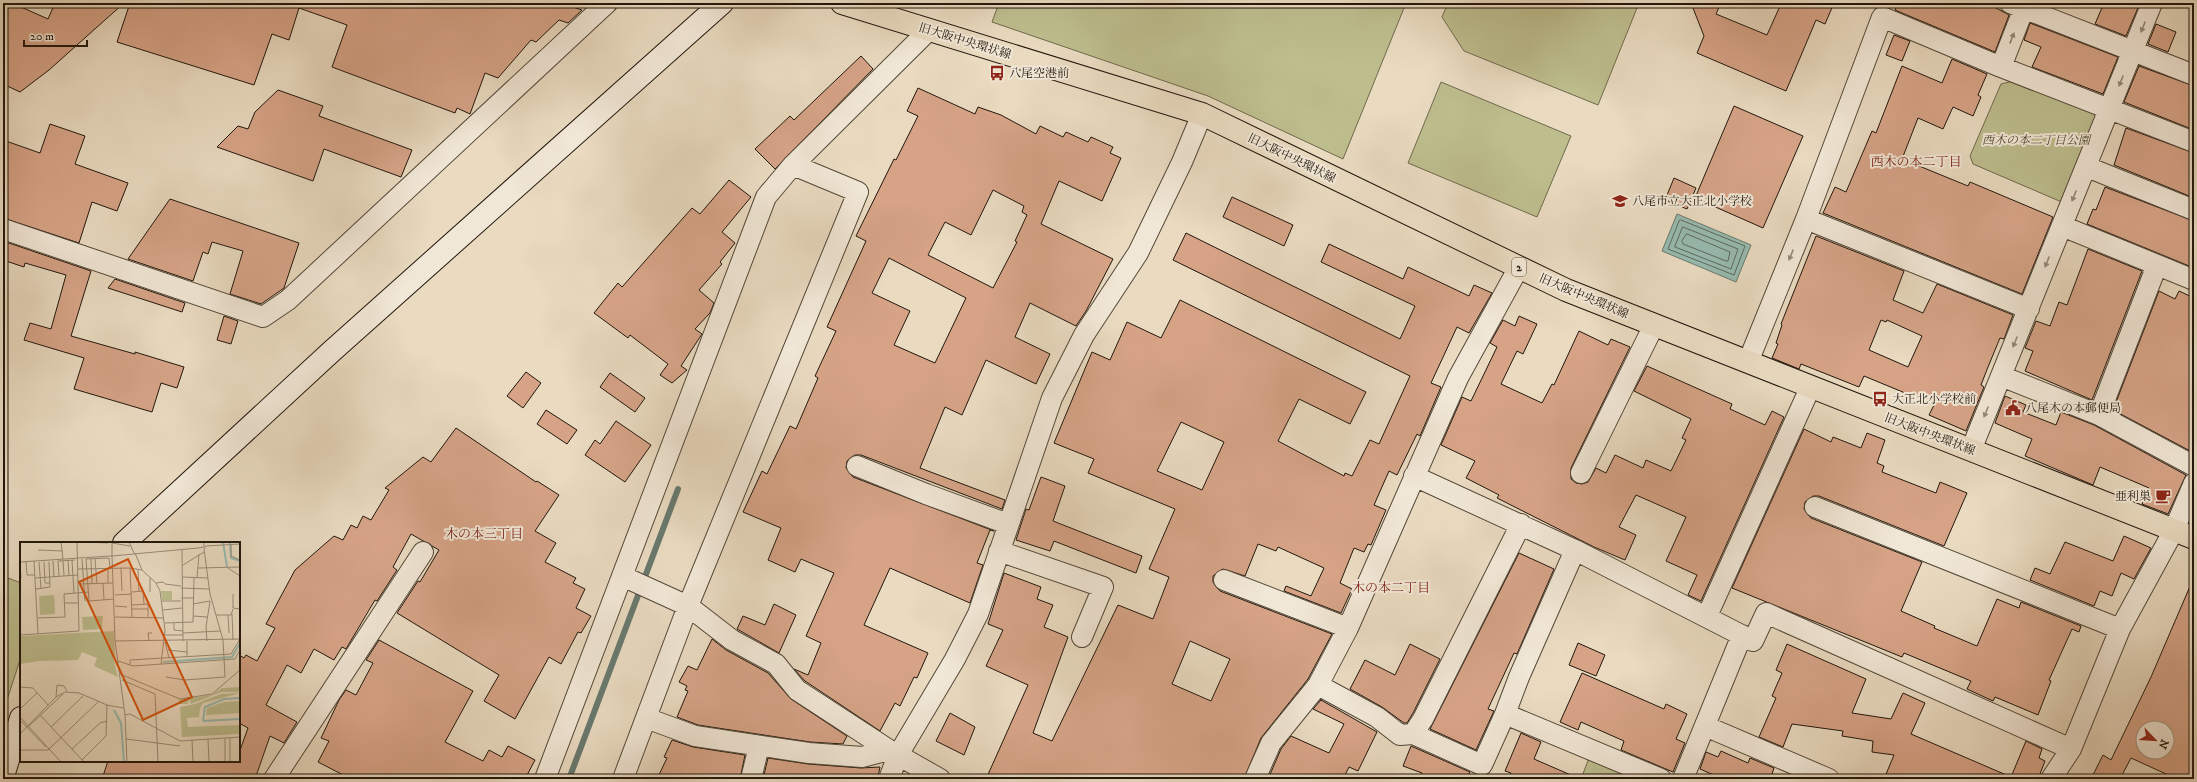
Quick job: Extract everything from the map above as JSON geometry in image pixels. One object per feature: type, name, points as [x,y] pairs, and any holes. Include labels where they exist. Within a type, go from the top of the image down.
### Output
[{"type":"main road","name":"旧大阪中央環状線","points":[[842,3],[1202,114],[1566,290],[1810,388],[2194,538]]},
{"type":"street","points":[[3,229],[263,317],[288,300],[607,3]]},
{"type":"street","points":[[125,542],[332,351],[722,3]]},
{"type":"street","points":[[1971,450],[2110,110],[2152,3]]},
{"type":"street","points":[[2001,67],[2020,5],[2194,75]]},
{"type":"street","points":[[1748,362],[1806,219],[1882,17],[2001,67],[2194,142]]},
{"type":"street","points":[[546,779],[766,197],[793,165],[929,30]]},
{"type":"street","points":[[889,779],[894,752],[954,660],[978,614],[1049,403],[1084,335],[1138,254],[1182,162],[1202,114]]},
{"type":"street","points":[[623,779],[688,606],[858,192],[793,165]]},
{"type":"street","points":[[2086,167],[2194,210]]},
{"type":"street","points":[[1806,219],[2029,309]]},
{"type":"street","points":[[2062,226],[2194,280]]},
{"type":"street","points":[[2099,415],[2157,265]]},
{"type":"street","points":[[1255,779],[1271,743],[1318,685],[1348,628],[1458,378],[1518,267]]},
{"type":"street","points":[[1581,473],[1654,325]]},
{"type":"street","points":[[2001,376],[2099,415],[2194,466]]},
{"type":"street","points":[[1707,616],[1810,388]]},
{"type":"street","points":[[857,466],[926,494],[1008,524]]},
{"type":"street","points":[[1414,476],[1575,550],[1707,616],[1753,641],[1766,613],[2072,749]]},
{"type":"street","points":[[2051,779],[2072,749],[2120,629],[2174,530],[2193,490]]},
{"type":"street","points":[[1815,507],[2120,629]]},
{"type":"street","points":[[1413,734],[1423,719],[1521,524]]},
{"type":"street","points":[[1318,685],[1377,717],[1400,735],[1413,734],[1482,765],[1575,550]]},
{"type":"street","points":[[999,551],[1103,587],[1082,637]]},
{"type":"street","points":[[274,779],[423,552]]},
{"type":"street","points":[[622,576],[688,606],[732,640],[776,664],[797,690],[894,752],[940,779]]},
{"type":"street","points":[[1224,580],[1348,628]]},
{"type":"street","points":[[1683,779],[1742,635]]},
{"type":"street","points":[[1505,714],[1661,779]]},
{"type":"street","points":[[646,718],[695,736],[809,753],[862,757],[894,752]]},
{"type":"street","points":[[3,776],[20,721]]},
{"type":"street","points":[[1705,726],[1829,779]]},
{"type":"street","points":[[751,779],[759,746]]},
{"type":"green space","points":[[999,3],[1406,3],[1343,159],[1208,96],[992,22]]},
{"type":"green space","points":[[1448,3],[1639,3],[1598,105],[1464,51],[1442,17]]},
{"type":"green space","name":"西木の本二丁目公園","points":[[2013,81],[2093,112],[2098,123],[2064,203],[1973,164],[1970,156],[2001,84]]},
{"type":"green space","points":[[1441,82],[1571,136],[1537,217],[1408,163]]},
{"type":"green space","points":[[3,576],[20,583],[20,660],[3,712]]},
{"type":"green space","points":[[1589,758],[1637,779],[1581,779]]},
{"type":"water","points":[[1677,214],[1751,245],[1736,282],[1662,251]]},
{"type":"building","points":[[12,3],[48,19],[55,3],[124,3],[49,70],[20,92],[3,84],[3,11]]},
{"type":"building","points":[[130,3],[577,3],[573,7],[582,10],[568,23],[559,20],[536,42],[531,40],[498,78],[485,73],[470,114],[457,108],[455,113],[332,67],[347,25],[299,8],[289,40],[272,34],[254,85],[117,42]]},
{"type":"building","points":[[1691,3],[1721,3],[1716,14],[1767,35],[1780,6],[1775,3],[1834,3],[1825,24],[1816,20],[1786,91],[1697,53],[1704,36]]},
{"type":"building","points":[[1898,3],[1987,3],[2009,15],[1995,52],[1895,10]]},
{"type":"building","points":[[2104,3],[2140,3],[2126,36],[2095,24]]},
{"type":"building","points":[[2030,23],[2118,57],[2103,94],[2032,67],[2041,47],[2024,40]]},
{"type":"building","points":[[2156,24],[2176,32],[2168,52],[2148,44]]},
{"type":"building","points":[[1894,35],[1910,41],[1902,61],[1886,55]]},
{"type":"building","points":[[861,56],[873,69],[775,169],[755,149],[790,116],[794,120]]},
{"type":"building","points":[[1952,59],[1987,74],[1978,95],[1981,97],[1973,116],[1953,107],[1943,129],[1918,118],[1902,159],[1968,186],[1970,182],[2053,217],[2022,294],[1823,213],[1835,187],[1846,192],[1872,131],[1876,133],[1902,66],[1942,83]]},
{"type":"building","points":[[2139,66],[2194,86],[2194,130],[2124,102]]},
{"type":"building","points":[[918,88],[975,114],[978,107],[1001,115],[1036,134],[1040,126],[1063,137],[1066,132],[1088,142],[1091,137],[1113,147],[1110,153],[1121,158],[1102,201],[1059,181],[1041,224],[1113,259],[1086,311],[1076,326],[1030,303],[1015,337],[1050,354],[1036,384],[986,360],[962,415],[945,407],[920,468],[1005,500],[1002,509],[861,455],[855,455],[847,461],[846,468],[853,477],[994,531],[990,530],[977,563],[983,565],[970,603],[890,568],[864,625],[928,653],[917,678],[914,677],[900,706],[895,703],[880,731],[805,681],[794,669],[808,675],[821,643],[806,636],[834,573],[801,559],[795,572],[768,560],[781,528],[743,512],[762,471],[767,474],[790,426],[796,429],[818,378],[815,376],[836,331],[827,327],[866,241],[856,236],[894,159],[896,160],[918,116],[907,111]],"holes":[[[993,190],[1024,206],[1022,212],[1027,215],[1015,241],[1017,242],[993,288],[928,255],[945,222],[971,235]],[[889,258],[966,298],[935,363],[894,345],[910,311],[872,293]]]},
{"type":"building","points":[[278,90],[323,106],[319,116],[412,150],[401,177],[324,149],[313,181],[217,147],[238,126],[248,129],[255,112]]},
{"type":"building","points":[[1734,106],[1803,136],[1763,228],[1695,198]]},
{"type":"building","points":[[50,124],[85,136],[75,164],[128,183],[117,211],[92,202],[79,243],[3,218],[3,140],[40,153]]},
{"type":"building","points":[[2126,128],[2194,153],[2194,198],[2114,165]]},
{"type":"building","points":[[1674,178],[1696,188],[1687,209],[1665,200]]},
{"type":"building","points":[[729,180],[751,197],[722,232],[735,243],[720,262],[722,264],[699,290],[714,303],[710,313],[695,329],[702,334],[681,366],[687,370],[672,383],[660,375],[668,364],[630,335],[628,338],[594,313],[618,283],[622,287],[692,208],[700,214]]},
{"type":"building","points":[[2105,187],[2194,221],[2194,268],[2087,224],[2093,209],[2096,210]]},
{"type":"building","points":[[1232,197],[1293,225],[1284,246],[1223,217]]},
{"type":"building","points":[[170,199],[299,243],[284,288],[261,304],[230,294],[243,251],[212,242],[208,254],[203,252],[193,281],[128,259]]},
{"type":"building","points":[[1186,233],[1400,339],[1415,306],[1321,262],[1329,244],[1403,279],[1408,267],[1469,296],[1474,285],[1492,293],[1469,333],[1457,327],[1431,383],[1441,387],[1420,436],[1417,434],[1397,475],[1389,471],[1374,505],[1386,510],[1371,545],[1368,544],[1364,552],[1354,548],[1340,583],[1352,589],[1341,613],[1284,591],[1286,586],[1311,596],[1324,568],[1278,547],[1276,551],[1258,544],[1245,576],[1223,569],[1213,576],[1213,582],[1220,591],[1332,634],[1308,679],[1261,738],[1244,779],[986,779],[1028,685],[986,666],[1003,630],[988,624],[1004,573],[1041,587],[1037,599],[1053,605],[1044,627],[1068,637],[1033,733],[1052,741],[1118,605],[1153,619],[1169,577],[1149,569],[1175,509],[1088,473],[1094,459],[1054,443],[1092,352],[1110,360],[1127,322],[1161,338],[1180,300],[1366,392],[1350,424],[1299,399],[1278,441],[1344,476],[1345,473],[1352,476],[1370,440],[1379,444],[1410,376],[1173,260]],"holes":[[[1181,422],[1224,442],[1202,490],[1157,471]],[[1190,641],[1230,659],[1211,701],[1172,684]]]},
{"type":"building","points":[[1816,236],[1904,271],[1893,300],[1923,313],[1937,284],[2013,315],[2004,339],[2000,338],[1988,367],[1981,385],[1984,387],[1966,431],[1929,415],[1934,405],[1864,376],[1859,387],[1801,364],[1799,369],[1772,358],[1778,344],[1776,343],[1782,325],[1781,324]],"holes":[[[1881,320],[1886,322],[1887,320],[1922,336],[1908,367],[1869,350]]]},
{"type":"building","points":[[3,241],[91,271],[71,336],[135,354],[135,352],[184,367],[177,388],[161,383],[152,412],[74,389],[84,358],[24,340],[30,323],[51,329],[66,275],[25,263],[24,267],[3,260]]},
{"type":"building","points":[[2088,249],[2142,271],[2092,400],[2025,371],[2033,351],[2025,348],[2036,321],[2050,326],[2059,302],[2067,305]]},
{"type":"building","points":[[115,279],[185,303],[182,312],[108,288]]},
{"type":"building","points":[[2159,291],[2175,299],[2179,291],[2194,298],[2194,453],[2113,410]]},
{"type":"building","points":[[224,316],[238,321],[231,344],[217,340]]},
{"type":"building","points":[[1519,316],[1537,324],[1523,354],[1517,351],[1501,384],[1542,403],[1552,384],[1554,385],[1579,331],[1608,345],[1611,339],[1630,347],[1571,468],[1571,479],[1576,483],[1582,484],[1588,482],[1596,468],[1606,473],[1615,455],[1643,468],[1646,460],[1671,471],[1686,440],[1682,438],[1691,419],[1634,391],[1647,366],[1732,404],[1730,409],[1765,425],[1772,411],[1784,417],[1701,601],[1688,595],[1697,575],[1666,561],[1686,517],[1636,495],[1619,527],[1636,535],[1625,560],[1594,547],[1497,498],[1499,495],[1466,478],[1475,461],[1441,445],[1462,397],[1471,401],[1497,347],[1490,343],[1503,320],[1515,326]]},
{"type":"building","points":[[526,372],[541,383],[523,408],[507,396]]},
{"type":"building","points":[[610,373],[645,398],[635,412],[600,387]]},
{"type":"building","points":[[2005,396],[2026,405],[2023,412],[2056,425],[2061,412],[2094,425],[2186,475],[2168,514],[2142,504],[2149,488],[2100,467],[2093,485],[2025,456],[2032,439],[1995,423]]},
{"type":"building","points":[[546,410],[577,430],[567,444],[537,424]]},
{"type":"building","points":[[616,421],[651,445],[625,482],[585,455],[595,440],[600,444]]},
{"type":"building","points":[[456,428],[536,482],[537,481],[559,495],[535,531],[556,543],[545,562],[576,578],[573,583],[585,589],[576,608],[591,616],[581,633],[578,632],[561,664],[549,657],[515,719],[484,701],[499,675],[397,613],[418,581],[420,582],[439,550],[411,534],[393,567],[397,570],[377,601],[375,600],[346,649],[342,647],[334,660],[314,649],[301,673],[287,665],[266,705],[297,722],[284,743],[270,736],[255,779],[102,779],[108,762],[240,762],[240,750],[248,728],[240,724],[240,656],[244,658],[246,655],[257,661],[275,628],[266,624],[295,570],[334,536],[343,540],[351,525],[357,528],[363,516],[371,520],[389,490],[385,488],[423,457],[431,462]]},
{"type":"building","points":[[1804,429],[1831,442],[1833,437],[1861,448],[1867,433],[1885,440],[1877,463],[1884,466],[1882,472],[1936,493],[1940,482],[1967,493],[1944,546],[1819,496],[1813,496],[1805,502],[1804,509],[1811,518],[1922,562],[1901,611],[1935,626],[1934,628],[1977,646],[1997,599],[2019,608],[2021,602],[2081,626],[2079,632],[2072,629],[2049,680],[2051,681],[2038,715],[1995,697],[1993,701],[1967,689],[1971,681],[1904,653],[1902,657],[1732,588]]},
{"type":"building","points":[[1041,477],[1065,486],[1053,521],[1142,556],[1136,573],[1054,541],[1050,551],[1016,540],[1026,509],[1029,510]]},
{"type":"building","points":[[2124,536],[2151,548],[2134,579],[2121,573],[2112,596],[2100,591],[2094,606],[2030,580],[2035,568],[2050,574],[2065,542],[2113,561]]},
{"type":"building","points":[[1519,553],[1554,569],[1517,654],[1514,653],[1488,709],[1494,711],[1476,750],[1430,729]]},
{"type":"building","points":[[2194,577],[2194,779],[2177,779],[2135,760],[2175,760],[2175,720],[2135,720],[2135,760],[2131,758],[2120,779],[2091,779],[2103,755],[2111,760],[2151,677]]},
{"type":"building","points":[[774,604],[796,615],[779,653],[737,629],[743,616],[765,625]]},
{"type":"building","points":[[712,639],[726,650],[768,673],[791,699],[847,736],[843,744],[810,742],[698,725],[677,717],[688,691],[685,690],[687,686],[679,682],[688,666],[697,670]]},
{"type":"building","points":[[379,640],[473,691],[445,742],[483,761],[489,750],[502,757],[508,746],[535,760],[525,779],[351,779],[318,762],[329,741],[321,738],[339,700],[346,690],[356,695],[373,663],[366,660]]},
{"type":"building","points":[[1578,643],[1605,655],[1596,676],[1569,665]]},
{"type":"building","points":[[1410,644],[1440,659],[1413,713],[1407,723],[1404,723],[1382,707],[1350,689],[1365,660],[1395,675]]},
{"type":"building","points":[[1787,644],[1866,679],[1852,713],[1891,719],[1903,693],[1925,703],[1911,734],[2011,777],[2026,741],[2042,749],[2039,758],[2045,761],[2038,779],[1884,779],[1894,755],[1872,752],[1873,741],[1842,736],[1843,731],[1792,724],[1783,747],[1759,737],[1776,698],[1772,696],[1782,673],[1776,670]]},
{"type":"building","points":[[1582,673],[1664,709],[1666,704],[1687,714],[1676,739],[1685,743],[1673,772],[1621,750],[1624,741],[1581,722],[1578,730],[1560,722]]},
{"type":"building","points":[[1321,700],[1377,732],[1358,771],[1349,767],[1343,779],[1268,779],[1281,749],[1291,736],[1329,753],[1344,724],[1313,709]]},
{"type":"building","points":[[950,713],[975,727],[964,755],[936,741]]},
{"type":"building","points":[[1521,733],[1541,742],[1534,759],[1580,779],[1508,779],[1511,773],[1505,771]]},
{"type":"building","points":[[672,740],[693,747],[745,755],[740,779],[657,779],[667,758],[664,757]]},
{"type":"building","points":[[1411,746],[1470,772],[1466,779],[1419,779],[1422,773],[1403,766]]},
{"type":"building","points":[[1721,751],[1748,763],[1750,758],[1774,768],[1772,774],[1784,779],[1723,779],[1700,769],[1706,752],[1718,757]]},
{"type":"building","points":[[768,758],[808,764],[861,768],[880,767],[878,779],[763,779]]},
{"type":"waterway","points":[[569,779],[678,489]]},
{"type":"place","name":"八尾空港前","points":[[997,73]]},
{"type":"place","name":"八尾市立大正北小学校","points":[[1620,201]]},
{"type":"place","name":"大正北小学校前","points":[[1880,399]]},
{"type":"place","name":"八尾木の本郵便局","points":[[2013,408]]},
{"type":"place","name":"亜利巣","points":[[2163,496]]},
{"type":"district","name":"西木の本二丁目","points":[[1916,161]]},
{"type":"district","name":"木の本三丁目","points":[[484,533]]},
{"type":"district","name":"木の本二丁目","points":[[1391,587]]}]
